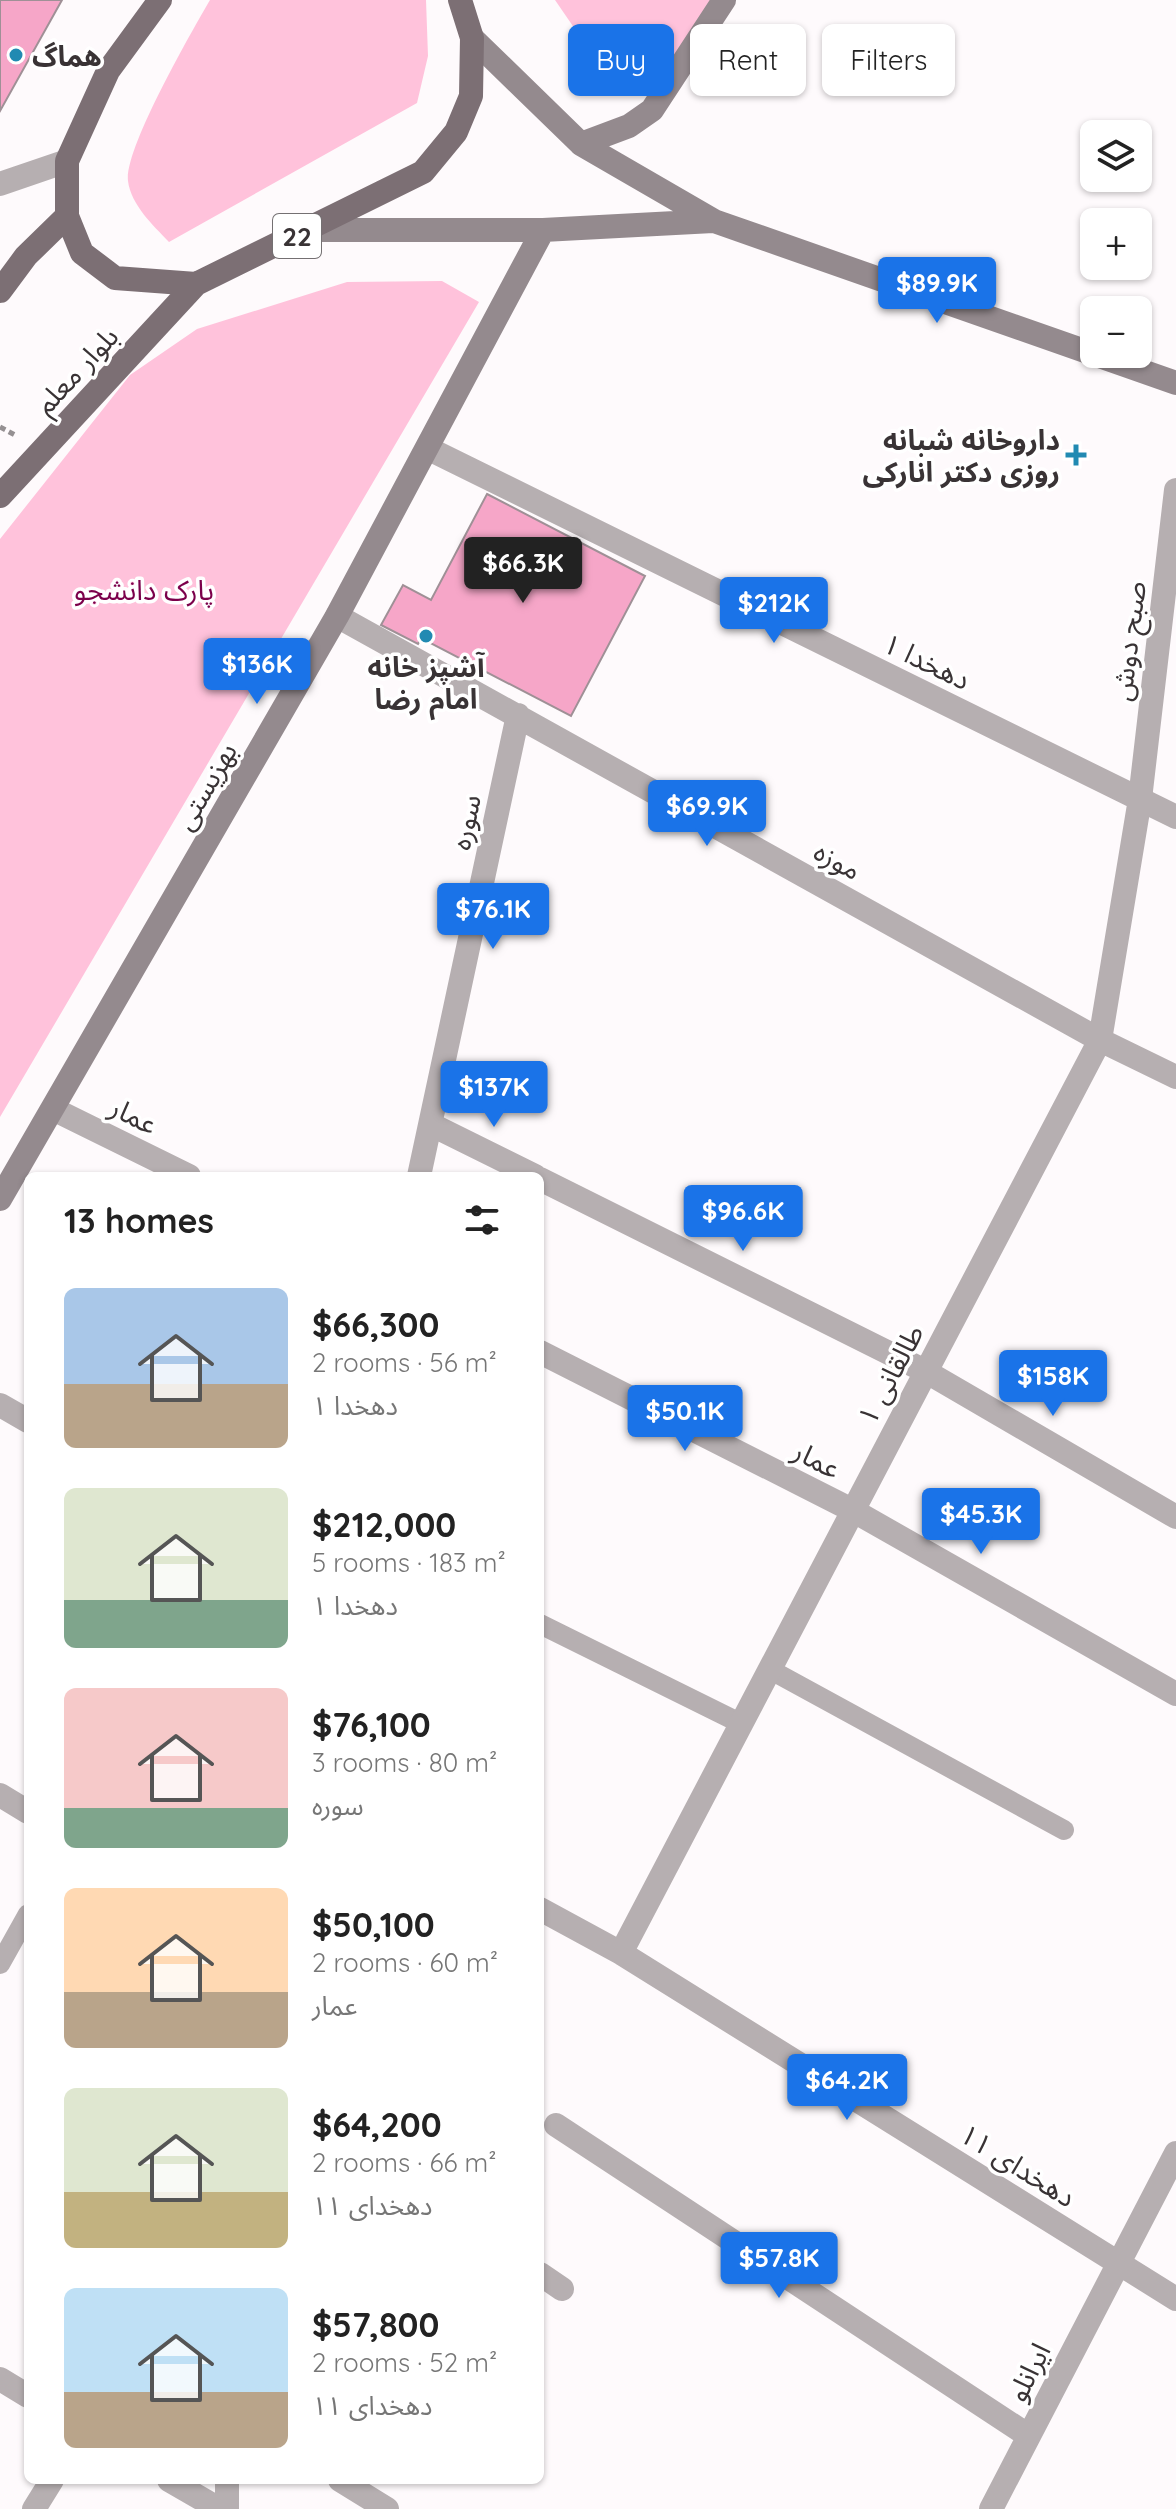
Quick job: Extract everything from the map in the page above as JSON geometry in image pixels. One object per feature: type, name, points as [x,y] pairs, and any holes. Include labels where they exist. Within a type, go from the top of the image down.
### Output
[{"type":"main road","name":"22","points":[[160,0],[108,71],[67,161],[67,216],[82,253],[115,278],[196,284],[423,172],[456,132],[471,96],[472,38],[460,0]]},
{"type":"main road","points":[[0,291],[26,256],[67,216]]},
{"type":"main road","name":"بلوار معلم","points":[[0,496],[196,284]]},
{"type":"street","points":[[581,144],[629,126],[652,110],[724,0]]},
{"type":"street","points":[[472,38],[581,144],[714,221],[1176,383]]},
{"type":"street","points":[[0,184],[67,161]]},
{"type":"street","points":[[308,230],[543,230],[714,221]]},
{"type":"street","name":"بهزیستی","points":[[0,1199],[337,616],[429,449],[543,230]]},
{"type":"street","name":"دهخدا ۱","points":[[429,449],[1176,817]]},
{"type":"street","name":"صبح دوش","points":[[1140,799],[1176,490]]},
{"type":"street","name":"موزه","points":[[337,616],[1100,1040],[1176,1077]]},
{"type":"street","name":"سوره","points":[[420,1172],[518,715]]},
{"type":"street","name":"طالقانی ۱","points":[[621,1953],[1100,1040],[1140,799]]},
{"type":"street","name":"عمار","points":[[53,1109],[181,1172]]},
{"type":"street","points":[[432,1125],[527,1172]]},
{"type":"street","points":[[544,1180],[925,1371],[1167,1512]]},
{"type":"street","name":"عمار","points":[[544,1354],[852,1510],[1176,1694]]},
{"type":"street","points":[[0,1405],[24,1419]]},
{"type":"street","points":[[0,1795],[24,1810]]},
{"type":"street","name":"دهخدای ۱۱","points":[[544,1911],[621,1953],[1176,2299]]},
{"type":"street","points":[[556,2125],[1029,2436]]},
{"type":"street","name":"ایرانلو","points":[[991,2509],[1176,2153]]},
{"type":"street","points":[[544,2277],[562,2289]]},
{"type":"street","points":[[0,2379],[24,2394]]},
{"type":"street","points":[[34,2509],[50,2484]]},
{"type":"street","points":[[176,2484],[219,2509]]},
{"type":"street","points":[[227,2484],[227,2509]]},
{"type":"street","points":[[346,2484],[387,2509]]},
{"type":"lane","points":[[544,1626],[742,1724]]},
{"type":"lane","points":[[769,1669],[1064,1830]]},
{"type":"lane","points":[[0,1964],[24,1921]]},
{"type":"green space","points":[[210,0],[426,0],[428,56],[417,103],[169,242],[133,198],[128,181],[130,165],[147,118]]},
{"type":"green space","points":[[555,0],[712,0],[697,24],[690,24],[690,35],[674,60],[674,24],[571,24]]},
{"type":"green space","name":"پارک دانشجو","points":[[442,281],[479,302],[0,1117],[0,539],[130,375],[197,329],[347,282]]},
{"type":"building","name":"هماگ","points":[[0,0],[62,0],[0,111]]},
{"type":"building","points":[[487,494],[645,576],[571,716],[421,638],[418,644],[381,625],[403,585],[431,600]]},
{"type":"place","name":"هماگ","points":[[16,55]]},
{"type":"place","name":"داروخانه شبانه روزی دکتر انارکی","points":[[1076,455]]},
{"type":"place","name":"آشپز خانه امام رضا","points":[[426,636]]}]
